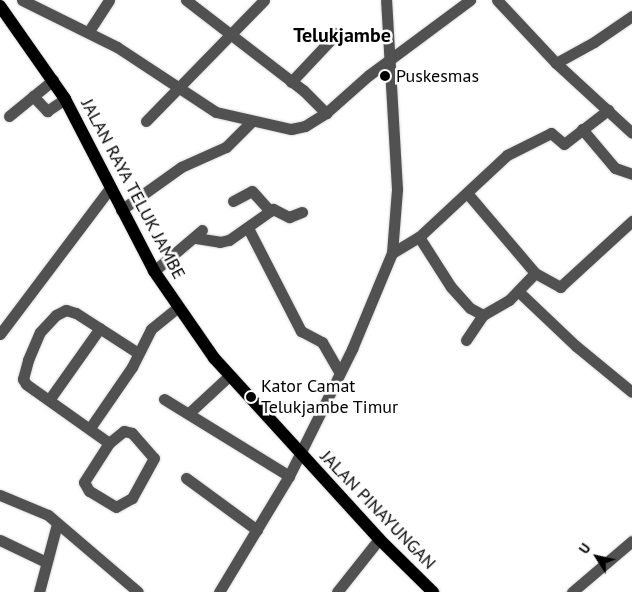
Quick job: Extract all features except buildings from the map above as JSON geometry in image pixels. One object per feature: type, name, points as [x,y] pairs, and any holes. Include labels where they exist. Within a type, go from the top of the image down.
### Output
[{"type":"main road","name":"JALAN RAYA TELUK JAMBE","points":[[0,6],[65,99],[121,210],[154,271],[178,308],[228,376],[298,453]]},
{"type":"main road","name":"JALAN PINAYUNGAN","points":[[298,453],[380,540],[433,592]]},
{"type":"street","points":[[89,31],[109,0]]},
{"type":"street","points":[[186,0],[291,82],[326,113]]},
{"type":"street","points":[[146,121],[232,37],[264,0]]},
{"type":"street","points":[[219,592],[289,476],[298,453],[368,315],[392,253],[397,189],[386,0]]},
{"type":"street","points":[[26,1],[89,31],[216,112],[251,122],[291,129],[305,126],[326,113],[390,60],[470,0]]},
{"type":"street","points":[[497,0],[556,63],[632,133]]},
{"type":"street","points":[[556,63],[594,42],[632,16]]},
{"type":"street","points":[[291,82],[337,33]]},
{"type":"street","points":[[9,116],[52,80]]},
{"type":"street","points":[[33,96],[47,111],[65,99]]},
{"type":"street","points":[[392,253],[418,237],[507,155],[552,133],[564,144],[582,128],[608,110]]},
{"type":"street","points":[[121,210],[181,168],[226,147],[251,122]]},
{"type":"street","points":[[582,128],[615,168],[632,174]]},
{"type":"street","points":[[0,334],[110,188]]},
{"type":"street","points":[[233,201],[252,191],[270,211],[289,217],[302,212]]},
{"type":"street","points":[[467,193],[535,273],[562,286],[610,237],[632,221]]},
{"type":"street","points":[[154,271],[199,234],[220,242],[248,228],[270,211]]},
{"type":"street","points":[[248,228],[301,331],[322,342],[339,372]]},
{"type":"street","points":[[418,237],[451,287],[470,308],[483,315]]},
{"type":"street","points":[[466,340],[483,315],[519,292],[535,273]]},
{"type":"street","points":[[519,292],[570,341],[632,392]]},
{"type":"street","points":[[90,428],[132,367],[152,329],[178,308]]},
{"type":"street","points":[[109,444],[23,380],[31,349],[40,332],[56,315],[66,310],[100,328],[138,353]]},
{"type":"street","points":[[49,400],[100,328]]},
{"type":"street","points":[[189,413],[228,376]]},
{"type":"street","points":[[164,399],[289,476]]},
{"type":"street","points":[[129,431],[154,458],[132,498],[121,506],[88,491],[84,485],[109,444],[120,432],[129,431]]},
{"type":"street","points":[[186,478],[257,530]]},
{"type":"street","points":[[0,495],[48,515],[138,592]]},
{"type":"street","points":[[39,592],[57,524]]},
{"type":"street","points":[[0,540],[46,562]]},
{"type":"street","points":[[337,592],[380,540]]},
{"type":"street","points":[[572,592],[632,541]]},
{"type":"place","name":"Puskesmas","points":[[385,76]]},
{"type":"place","name":"Kator Camat Telukjambe Timur","points":[[251,397]]},
{"type":"district","name":"Telukjambe","points":[[342,35]]}]
